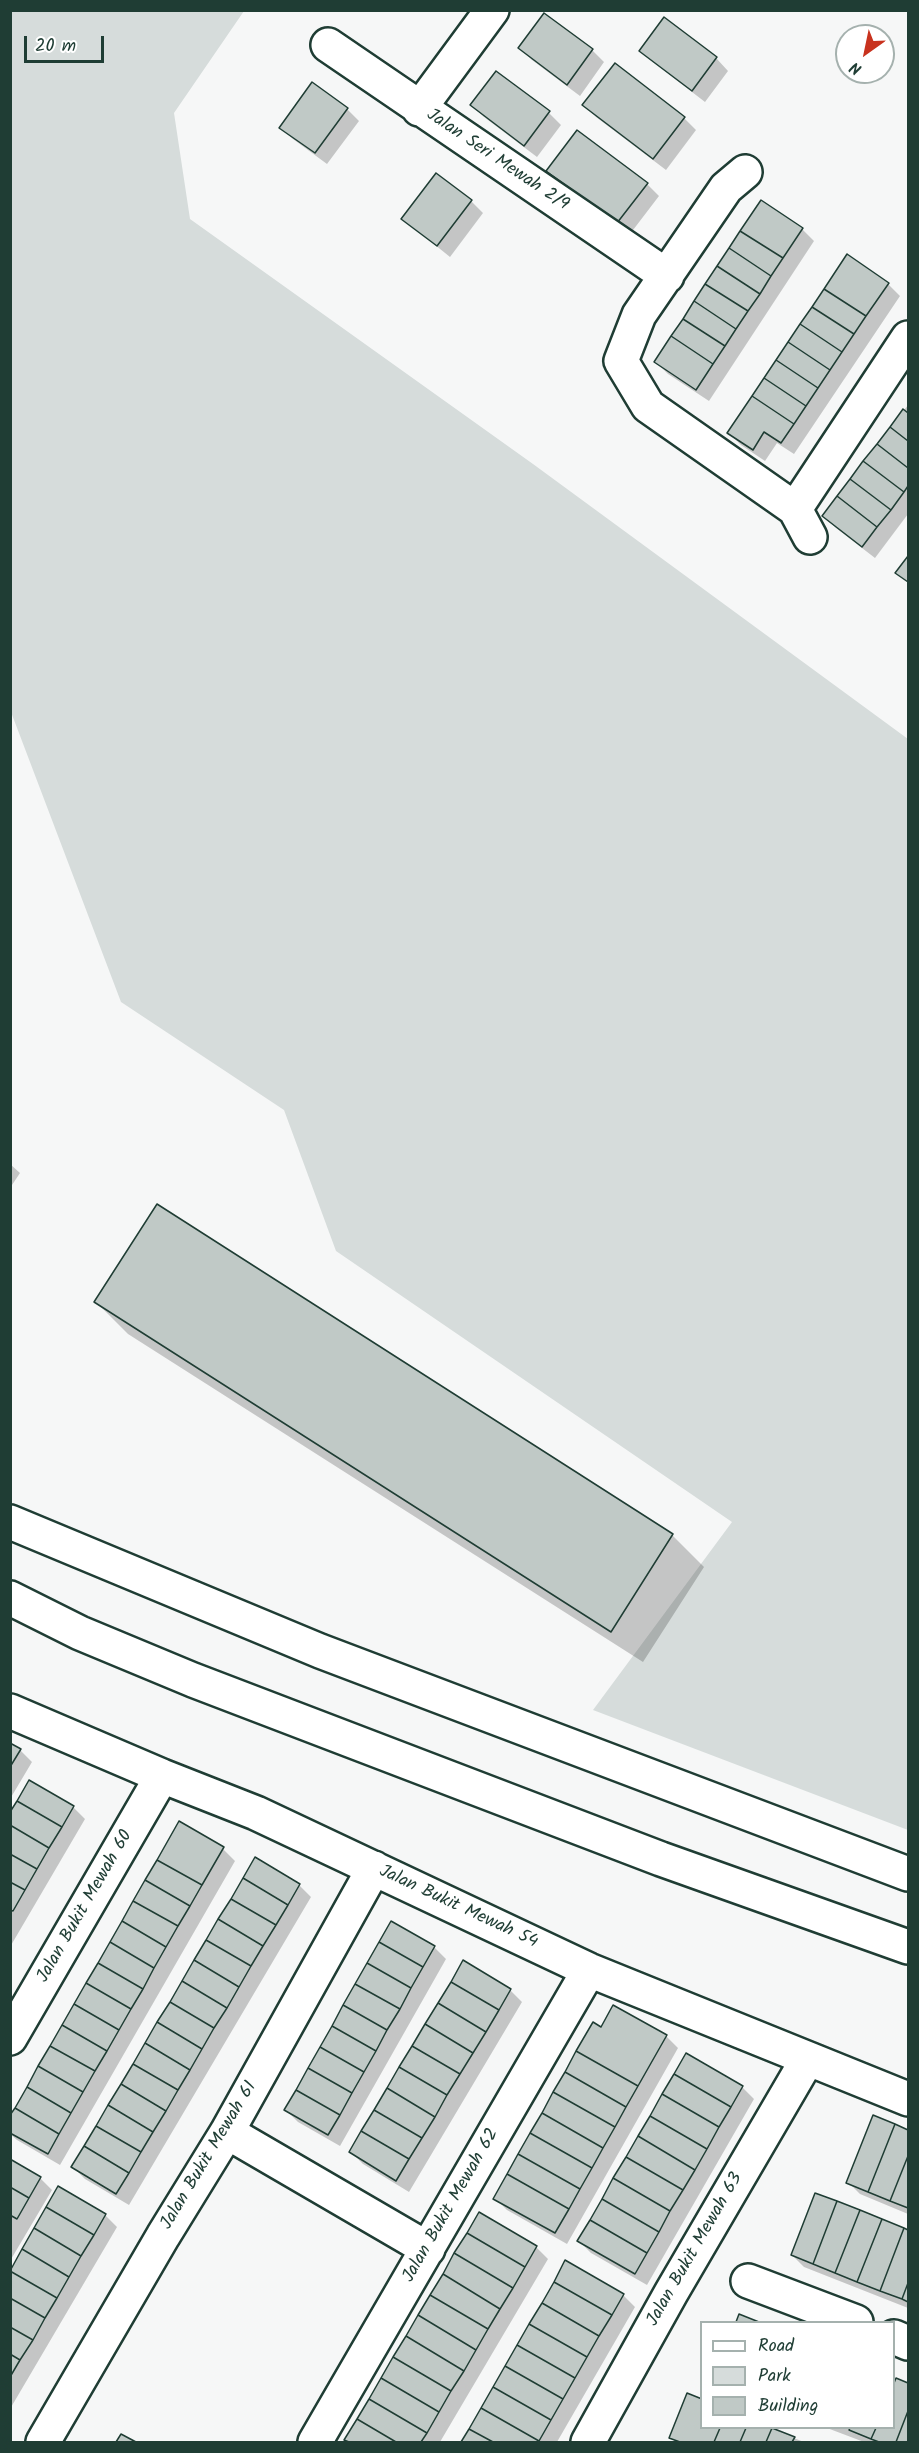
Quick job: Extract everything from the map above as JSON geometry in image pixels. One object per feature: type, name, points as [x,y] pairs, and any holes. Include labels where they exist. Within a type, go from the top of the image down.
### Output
[{"type":"main road","points":[[419,109],[492,10]]},
{"type":"main road","name":"Jalan Seri Mewah 2/9","points":[[328,45],[667,276]]},
{"type":"main road","points":[[745,172],[726,189],[639,315],[621,361],[648,405],[802,523],[909,338]]},
{"type":"main road","points":[[10,1522],[320,1651],[909,1874]]},
{"type":"main road","points":[[10,1598],[80,1633],[204,1684],[661,1859],[909,1947]]},
{"type":"main road","name":"Jalan Bukit Mewah 54","points":[[10,1711],[162,1776],[256,1813],[589,1970],[807,2060],[909,2099]]},
{"type":"main road","name":"Jalan Bukit Mewah 60","points":[[10,2038],[162,1776]]},
{"type":"main road","name":"Jalan Bukit Mewah 61","points":[[43,2442],[162,2236],[227,2132],[374,1868]]},
{"type":"main road","name":"Jalan Bukit Mewah 62","points":[[315,2442],[589,1970]]},
{"type":"main road","name":"Jalan Bukit Mewah 63","points":[[588,2442],[671,2293],[807,2060]]},
{"type":"main road","points":[[227,2132],[428,2249]]},
{"type":"main road","points":[[748,2281],[853,2321]]},
{"type":"main road","points":[[895,2337],[909,2343]]},
{"type":"green space","points":[[11,10],[244,11],[174,113],[190,219],[533,464],[908,739],[908,1830],[593,1710],[732,1522],[336,1251],[284,1110],[121,1002],[11,712]]},
{"type":"building","points":[[544,13],[593,49],[567,85],[518,48]]},
{"type":"building","points":[[664,17],[717,57],[692,91],[639,51]]},
{"type":"building","points":[[615,63],[685,117],[653,159],[582,105]]},
{"type":"building","points":[[496,71],[550,111],[524,146],[470,105]]},
{"type":"building","points":[[312,82],[348,108],[315,153],[279,128]]},
{"type":"building","points":[[577,130],[648,183],[617,223],[546,171]]},
{"type":"building","points":[[436,173],[472,200],[437,246],[401,219]]},
{"type":"building","points":[[761,200],[803,228],[783,258],[740,231]]},
{"type":"building","points":[[740,231],[783,258],[771,276],[729,248]]},
{"type":"building","points":[[729,248],[771,276],[760,294],[717,266]]},
{"type":"building","points":[[847,254],[889,283],[866,316],[824,289]]},
{"type":"building","points":[[717,266],[760,294],[748,311],[705,284]]},
{"type":"building","points":[[705,284],[748,311],[736,329],[694,301]]},
{"type":"building","points":[[824,289],[866,316],[854,334],[812,307]]},
{"type":"building","points":[[694,301],[736,329],[725,346],[683,319]]},
{"type":"building","points":[[812,307],[854,334],[842,352],[800,324]]},
{"type":"building","points":[[683,319],[725,346],[713,364],[671,336]]},
{"type":"building","points":[[800,324],[842,352],[830,370],[788,342]]},
{"type":"building","points":[[671,336],[713,364],[696,390],[654,362]]},
{"type":"building","points":[[788,342],[830,370],[818,388],[776,360]]},
{"type":"building","points":[[776,360],[818,388],[806,406],[764,378]]},
{"type":"building","points":[[764,378],[806,406],[794,424],[752,396]]},
{"type":"building","points":[[752,396],[794,424],[781,443],[764,432],[753,450],[727,433]]},
{"type":"building","points":[[903,409],[908,413],[908,441],[890,427]]},
{"type":"building","points":[[890,427],[908,441],[908,468],[877,444]]},
{"type":"building","points":[[877,444],[908,468],[908,486],[904,492],[863,461]]},
{"type":"building","points":[[863,461],[904,492],[891,510],[850,479]]},
{"type":"building","points":[[850,479],[891,510],[877,527],[837,496]]},
{"type":"building","points":[[837,496],[877,527],[862,547],[822,516]]},
{"type":"building","points":[[908,556],[908,582],[895,573]]},
{"type":"building","points":[[157,1204],[673,1534],[611,1632],[94,1302]]},
{"type":"building","points":[[10,1743],[21,1749],[10,1767]]},
{"type":"building","points":[[29,1780],[74,1806],[62,1827],[17,1801]]},
{"type":"building","points":[[17,1801],[62,1827],[49,1848],[10,1825],[10,1812]]},
{"type":"building","points":[[179,1821],[224,1847],[202,1885],[157,1860]]},
{"type":"building","points":[[10,1825],[49,1848],[37,1869],[10,1854]]},
{"type":"building","points":[[10,1854],[37,1869],[25,1890],[10,1882]]},
{"type":"building","points":[[255,1857],[300,1884],[288,1905],[243,1878]]},
{"type":"building","points":[[157,1860],[202,1885],[190,1906],[145,1880]]},
{"type":"building","points":[[243,1878],[288,1905],[276,1925],[231,1899]]},
{"type":"building","points":[[145,1880],[190,1906],[178,1926],[133,1901]]},
{"type":"building","points":[[10,1882],[25,1890],[13,1911],[10,1910]]},
{"type":"building","points":[[231,1899],[276,1925],[263,1946],[218,1919]]},
{"type":"building","points":[[133,1901],[178,1926],[166,1947],[122,1921]]},
{"type":"building","points":[[218,1919],[263,1946],[251,1966],[206,1940]]},
{"type":"building","points":[[122,1921],[166,1947],[154,1968],[110,1942]]},
{"type":"building","points":[[391,1921],[435,1946],[423,1967],[379,1942]]},
{"type":"building","points":[[206,1940],[251,1966],[239,1987],[194,1960]]},
{"type":"building","points":[[110,1942],[154,1968],[143,1989],[98,1963]]},
{"type":"building","points":[[379,1942],[423,1967],[411,1988],[367,1963]]},
{"type":"building","points":[[194,1960],[239,1987],[227,2008],[182,1981]]},
{"type":"building","points":[[463,1960],[511,1989],[499,2010],[451,1982]]},
{"type":"building","points":[[98,1963],[143,1989],[131,2009],[86,1983]]},
{"type":"building","points":[[367,1963],[411,1988],[400,2009],[355,1984]]},
{"type":"building","points":[[182,1981],[227,2008],[214,2028],[170,2002]]},
{"type":"building","points":[[451,1982],[499,2010],[486,2032],[438,2003]]},
{"type":"building","points":[[86,1983],[131,2009],[119,2030],[74,2004]]},
{"type":"building","points":[[355,1984],[400,2009],[387,2030],[343,2005]]},
{"type":"building","points":[[170,2002],[214,2028],[202,2049],[157,2022]]},
{"type":"building","points":[[438,2003],[486,2032],[473,2053],[425,2024]]},
{"type":"building","points":[[74,2004],[119,2030],[107,2051],[62,2025]]},
{"type":"building","points":[[343,2005],[387,2030],[376,2051],[332,2026]]},
{"type":"building","points":[[613,2005],[667,2035],[638,2086],[576,2051],[593,2022],[601,2027]]},
{"type":"building","points":[[157,2022],[202,2049],[190,2070],[145,2043]]},
{"type":"building","points":[[425,2024],[473,2053],[460,2074],[412,2046]]},
{"type":"building","points":[[62,2025],[107,2051],[95,2071],[50,2046]]},
{"type":"building","points":[[332,2026],[376,2051],[364,2072],[320,2047]]},
{"type":"building","points":[[145,2043],[190,2070],[178,2090],[133,2064]]},
{"type":"building","points":[[50,2046],[95,2071],[83,2092],[38,2066]]},
{"type":"building","points":[[412,2046],[460,2074],[447,2095],[399,2067]]},
{"type":"building","points":[[320,2047],[364,2072],[352,2093],[308,2068]]},
{"type":"building","points":[[576,2051],[638,2086],[626,2107],[565,2072]]},
{"type":"building","points":[[686,2053],[743,2086],[731,2107],[674,2074]]},
{"type":"building","points":[[133,2064],[178,2090],[166,2111],[121,2084]]},
{"type":"building","points":[[38,2066],[83,2092],[71,2113],[27,2087]]},
{"type":"building","points":[[399,2067],[447,2095],[435,2117],[387,2088]]},
{"type":"building","points":[[308,2068],[352,2093],[340,2115],[296,2090]]},
{"type":"building","points":[[565,2072],[626,2107],[615,2127],[553,2092]]},
{"type":"building","points":[[674,2074],[731,2107],[719,2127],[662,2094]]},
{"type":"building","points":[[121,2084],[166,2111],[153,2132],[108,2105]]},
{"type":"building","points":[[27,2087],[71,2113],[59,2134],[15,2108]]},
{"type":"building","points":[[387,2088],[435,2117],[422,2138],[374,2110]]},
{"type":"building","points":[[296,2090],[340,2115],[328,2135],[284,2110]]},
{"type":"building","points":[[553,2092],[615,2127],[603,2148],[542,2113]]},
{"type":"building","points":[[662,2094],[719,2127],[707,2149],[650,2116]]},
{"type":"building","points":[[108,2105],[153,2132],[141,2152],[96,2126]]},
{"type":"building","points":[[15,2108],[59,2134],[48,2154],[10,2133],[10,2115]]},
{"type":"building","points":[[374,2110],[422,2138],[409,2159],[361,2131]]},
{"type":"building","points":[[542,2113],[603,2148],[592,2168],[530,2133]]},
{"type":"building","points":[[873,2115],[895,2124],[868,2192],[846,2183]]},
{"type":"building","points":[[650,2116],[707,2149],[695,2170],[638,2136]]},
{"type":"building","points":[[895,2124],[908,2130],[908,2156],[890,2201],[868,2192]]},
{"type":"building","points":[[96,2126],[141,2152],[129,2173],[84,2146]]},
{"type":"building","points":[[361,2131],[409,2159],[396,2181],[349,2152]]},
{"type":"building","points":[[530,2133],[592,2168],[580,2189],[518,2154]]},
{"type":"building","points":[[638,2136],[695,2170],[683,2190],[626,2157]]},
{"type":"building","points":[[84,2146],[129,2173],[116,2194],[71,2167]]},
{"type":"building","points":[[518,2154],[580,2189],[569,2209],[507,2174]]},
{"type":"building","points":[[908,2156],[908,2208],[890,2201]]},
{"type":"building","points":[[626,2157],[683,2190],[670,2211],[613,2178]]},
{"type":"building","points":[[10,2159],[41,2177],[29,2198],[10,2187]]},
{"type":"building","points":[[507,2174],[569,2209],[555,2233],[493,2199]]},
{"type":"building","points":[[613,2178],[670,2211],[659,2232],[602,2199]]},
{"type":"building","points":[[58,2186],[106,2214],[94,2235],[46,2207]]},
{"type":"building","points":[[10,2187],[29,2198],[17,2219],[10,2215]]},
{"type":"building","points":[[815,2193],[837,2201],[813,2264],[791,2255]]},
{"type":"building","points":[[602,2199],[659,2232],[647,2253],[590,2220]]},
{"type":"building","points":[[837,2201],[860,2210],[835,2273],[813,2264]]},
{"type":"building","points":[[46,2207],[94,2235],[81,2256],[34,2228]]},
{"type":"building","points":[[860,2210],[882,2219],[857,2282],[835,2273]]},
{"type":"building","points":[[479,2212],[537,2246],[525,2267],[467,2233]]},
{"type":"building","points":[[882,2219],[904,2228],[880,2291],[857,2282]]},
{"type":"building","points":[[590,2220],[647,2253],[635,2274],[577,2241]]},
{"type":"building","points":[[34,2228],[81,2256],[69,2277],[22,2249]]},
{"type":"building","points":[[904,2228],[908,2230],[908,2283],[902,2299],[880,2291]]},
{"type":"building","points":[[467,2233],[525,2267],[513,2288],[454,2253]]},
{"type":"building","points":[[22,2249],[69,2277],[57,2298],[10,2271]]},
{"type":"building","points":[[454,2253],[513,2288],[500,2309],[443,2274]]},
{"type":"building","points":[[565,2260],[624,2294],[612,2315],[554,2282]]},
{"type":"building","points":[[10,2271],[57,2298],[45,2318],[10,2298]]},
{"type":"building","points":[[443,2274],[500,2309],[488,2329],[430,2295]]},
{"type":"building","points":[[554,2282],[612,2315],[599,2336],[542,2303]]},
{"type":"building","points":[[908,2283],[908,2302],[902,2299]]},
{"type":"building","points":[[430,2295],[488,2329],[476,2350],[418,2315]]},
{"type":"building","points":[[10,2298],[45,2318],[33,2340],[10,2327]]},
{"type":"building","points":[[542,2303],[599,2336],[587,2357],[529,2324]]},
{"type":"building","points":[[739,2314],[756,2321],[736,2321]]},
{"type":"building","points":[[418,2315],[476,2350],[464,2371],[406,2336]]},
{"type":"building","points":[[529,2324],[587,2357],[575,2378],[517,2345]]},
{"type":"building","points":[[10,2327],[33,2340],[20,2360],[10,2354]]},
{"type":"building","points":[[406,2336],[464,2371],[451,2391],[393,2357]]},
{"type":"building","points":[[517,2345],[575,2378],[563,2399],[505,2366]]},
{"type":"building","points":[[10,2354],[20,2360],[10,2377]]},
{"type":"building","points":[[393,2357],[451,2391],[439,2412],[381,2378]]},
{"type":"building","points":[[505,2366],[563,2399],[551,2420],[493,2387]]},
{"type":"building","points":[[381,2378],[439,2412],[427,2433],[369,2399]]},
{"type":"building","points":[[896,2378],[908,2383],[908,2411],[896,2442],[879,2442],[871,2439],[876,2429],[895,2429]]},
{"type":"building","points":[[493,2387],[551,2420],[539,2441],[481,2408]]},
{"type":"building","points":[[687,2393],[700,2398],[700,2429],[720,2429],[714,2442],[680,2442],[669,2438]]},
{"type":"building","points":[[369,2399],[427,2433],[421,2442],[396,2442],[357,2419]]},
{"type":"building","points":[[481,2408],[539,2441],[493,2442],[469,2429]]},
{"type":"building","points":[[908,2411],[908,2442],[896,2442]]},
{"type":"building","points":[[357,2419],[396,2442],[349,2442],[344,2440]]},
{"type":"building","points":[[469,2429],[493,2442],[461,2442]]},
{"type":"building","points":[[720,2429],[746,2429],[740,2442],[714,2442]]},
{"type":"building","points":[[746,2429],[772,2429],[766,2442],[740,2442]]},
{"type":"building","points":[[772,2429],[795,2437],[792,2442],[766,2442]]},
{"type":"building","points":[[850,2429],[876,2429],[871,2439]]},
{"type":"building","points":[[121,2434],[136,2442],[116,2442]]}]
